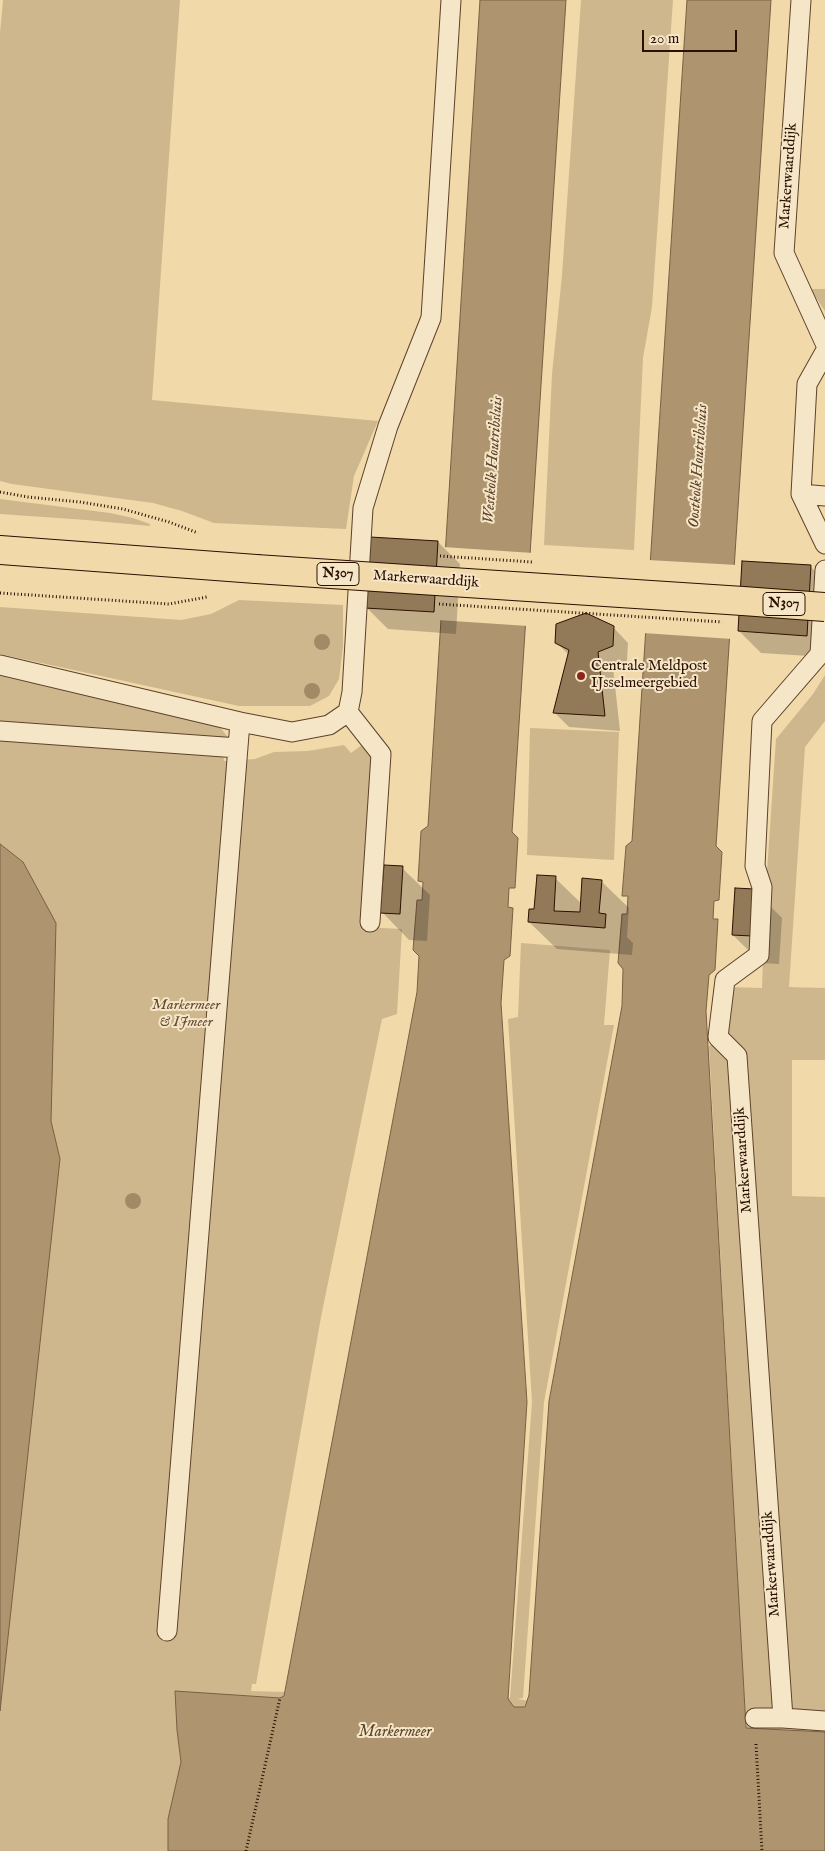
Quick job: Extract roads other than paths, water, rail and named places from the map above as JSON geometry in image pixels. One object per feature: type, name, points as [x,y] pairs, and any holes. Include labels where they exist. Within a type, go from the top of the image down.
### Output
[{"type":"main road","name":"Markerwaarddijk","points":[[0,550],[825,607]]},
{"type":"lane","points":[[0,665],[240,722],[292,732],[329,725],[348,712],[352,692],[363,508],[388,426],[430,318],[451,0]]},
{"type":"lane","name":"Markerwaarddijk","points":[[801,0],[784,253],[825,343]]},
{"type":"lane","points":[[825,352],[807,384],[801,494],[825,544]]},
{"type":"lane","points":[[801,494],[825,496]]},
{"type":"lane","name":"Markerwaarddijk","points":[[783,1718],[737,1056],[718,1036],[725,980],[759,956],[762,887],[755,866],[762,721],[820,654],[825,570]]},
{"type":"lane","points":[[348,712],[381,754],[370,922]]},
{"type":"lane","points":[[167,1631],[240,722]]},
{"type":"lane","points":[[0,731],[238,748]]},
{"type":"lane","points":[[755,1718],[825,1721]]},
{"type":"water","name":"Markermeer","points":[[480,0],[566,0],[512,832],[518,838],[515,888],[509,888],[508,907],[513,908],[510,956],[504,960],[501,1003],[527,1402],[508,1699],[514,1707],[525,1707],[529,1695],[549,1401],[622,1006],[623,969],[618,963],[622,914],[627,914],[628,896],[622,896],[626,846],[632,841],[687,0],[771,0],[716,846],[722,852],[719,900],[714,901],[713,919],[718,919],[715,970],[709,975],[706,1011],[746,1728],[825,1732],[825,1851],[168,1851],[168,1819],[181,1762],[175,1691],[280,1698],[284,1696],[417,992],[419,956],[413,950],[417,900],[422,900],[423,882],[418,881],[421,831],[428,826]]},
{"type":"water","points":[[0,844],[23,862],[56,923],[51,1121],[60,1159],[0,1711]]},
{"type":"place","name":"Centrale Meldpost IJsselmeergebied","points":[[581,676]]},
{"type":"water label","name":"Westkolk Houtribsluis","points":[[494,460]]},
{"type":"water label","name":"Oostkolk Houtribsluis","points":[[699,466]]},
{"type":"park label","name":"Markermeer & IJmeer","points":[[186,1014]]}]
